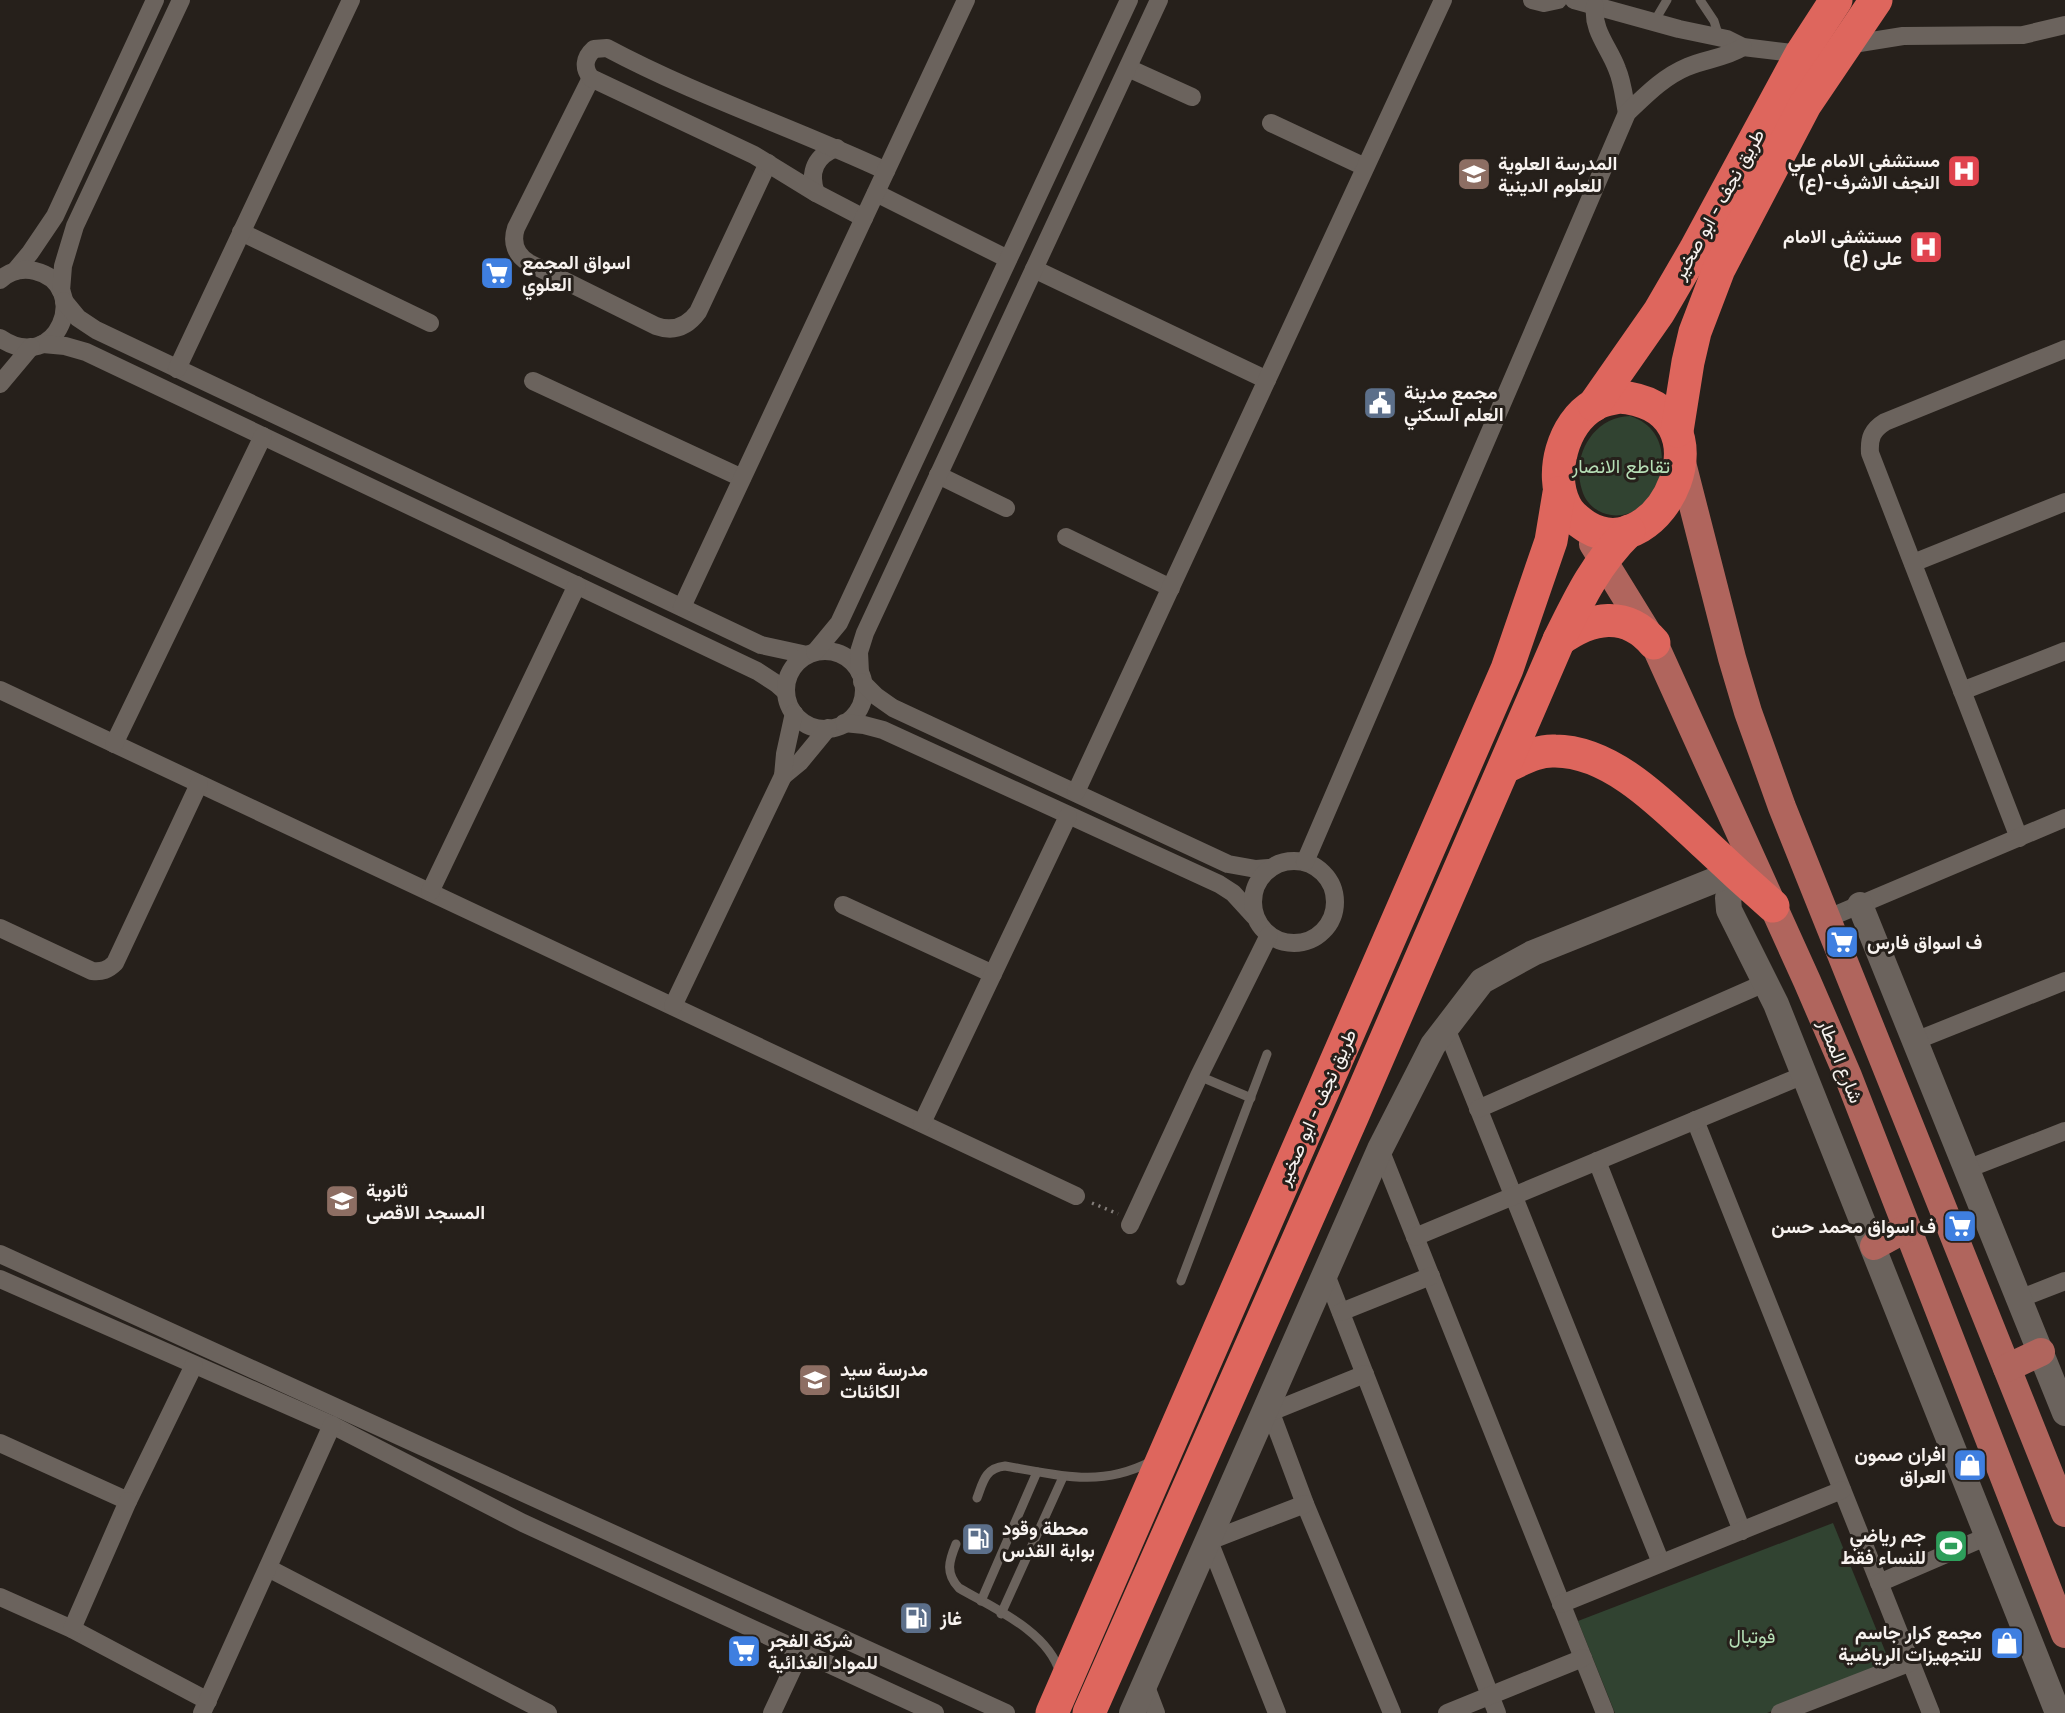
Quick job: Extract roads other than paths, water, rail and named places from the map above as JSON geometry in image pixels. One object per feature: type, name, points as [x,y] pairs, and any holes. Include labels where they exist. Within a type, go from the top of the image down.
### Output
[{"type":"highway","name":"طريق نجف - ابو صخير","points":[[1594,405],[1658,312],[1695,250],[1801,54],[1836,0]]},
{"type":"highway","name":"طريق نجف - ابو صخير","points":[[1678,442],[1688,362],[1695,332],[1719,269],[1805,105],[1876,0]]},
{"type":"highway","points":[[1619,397],[1637,399],[1661,410],[1678,442],[1676,479],[1665,503],[1655,515],[1629,531],[1599,533],[1584,525],[1564,502],[1559,467],[1563,449],[1577,421],[1594,405],[1619,397]]},
{"type":"highway","name":"طريق نجف - ابو صخير","points":[[1057,1700],[1507,669],[1564,502]]},
{"type":"highway","name":"طريق نجف - ابو صخير","points":[[1089,1713],[1559,640],[1586,584],[1603,558],[1629,531]]},
{"type":"highway","points":[[1559,640],[1587,624],[1613,621],[1644,631],[1654,643]]},
{"type":"highway","points":[[1505,767],[1541,752],[1553,750],[1582,755],[1612,769],[1653,797],[1773,906]]},
{"type":"main road","name":"شارع المطار","points":[[1678,442],[1748,712],[1826,919],[2065,1513]]},
{"type":"main road","name":"شارع المطار","points":[[1564,502],[1603,558],[1654,643],[1773,906],[1848,1076],[2065,1634]]},
{"type":"main road","points":[[1874,1246],[1907,1228]]},
{"type":"main road","points":[[2007,1368],[2041,1352]]},
{"type":"street","points":[[5,275],[30,253],[55,216],[155,0]]},
{"type":"street","points":[[0,384],[37,346],[57,333],[61,326],[65,309],[62,266],[75,226],[181,0]]},
{"type":"street","points":[[177,369],[351,0]]},
{"type":"street","points":[[682,607],[966,0]]},
{"type":"street","points":[[786,692],[791,670],[811,654],[839,623],[1129,0]]},
{"type":"street","points":[[783,776],[836,726],[854,715],[860,704],[859,652],[864,633],[1159,0]]},
{"type":"street","points":[[1076,793],[1443,0]]},
{"type":"street","points":[[1532,0],[1544,3],[1558,0]]},
{"type":"street","points":[[1574,0],[1654,23],[1719,37],[1743,47],[1801,54]]},
{"type":"street","points":[[1595,6],[1597,30],[1617,69],[1627,113]]},
{"type":"street","points":[[1844,46],[1903,36],[2023,35],[2065,25]]},
{"type":"street","points":[[1305,862],[1627,113],[1667,78],[1684,68],[1728,55],[1743,47]]},
{"type":"street","points":[[864,218],[816,193],[768,163],[591,79],[585,66],[589,54],[594,49],[607,48],[769,122],[837,148],[886,171]]},
{"type":"street","points":[[1128,68],[1192,97]]},
{"type":"street","points":[[591,79],[516,228],[515,248],[523,260],[656,326],[663,329],[680,328],[698,312],[768,163]]},
{"type":"street","points":[[1271,123],[1365,167]]},
{"type":"street","points":[[816,193],[812,178],[816,162],[837,148]]},
{"type":"street","points":[[876,193],[1008,259]]},
{"type":"street","points":[[242,233],[430,323]]},
{"type":"street","points":[[1034,269],[1268,380]]},
{"type":"street","points":[[0,338],[9,344],[65,346],[86,352],[757,671],[786,692],[794,713],[803,722],[815,727],[883,730],[1219,884],[1238,898],[1269,936],[1283,943],[1300,943],[1315,938],[1327,928],[1334,913],[1335,897],[1330,881],[1320,869],[1293,860],[1269,868],[1256,869],[1228,864],[893,708],[876,696],[846,657],[835,652],[811,654],[761,645],[96,330],[78,318],[53,280],[41,273],[28,270],[5,275]]},
{"type":"street","points":[[2019,838],[1870,453],[1869,442],[1872,433],[1885,422],[2065,349]]},
{"type":"street","points":[[533,381],[742,478]]},
{"type":"street","points":[[114,744],[263,436]]},
{"type":"street","points":[[938,475],[1006,508]]},
{"type":"street","points":[[1913,563],[2065,502]]},
{"type":"street","points":[[1066,537],[1171,588]]},
{"type":"street","points":[[430,892],[577,585]]},
{"type":"street","points":[[1962,691],[2065,651]]},
{"type":"street","points":[[0,690],[1076,1196]]},
{"type":"street","points":[[673,1006],[783,776],[794,713]]},
{"type":"street","points":[[0,928],[92,971],[110,967],[115,963],[200,784]]},
{"type":"street","points":[[922,1123],[1068,816]]},
{"type":"street","points":[[1826,919],[2065,818]]},
{"type":"street","points":[[1254,916],[1254,889],[1269,868]]},
{"type":"street","points":[[1737,875],[1728,898],[1729,910],[1767,982],[2058,1713]]},
{"type":"street","points":[[1132,1713],[1270,1408],[1325,1272],[1380,1149],[1433,1045],[1482,981],[1533,953],[1737,875]]},
{"type":"street","points":[[844,905],[993,974]]},
{"type":"street","points":[[1860,905],[2065,1413]]},
{"type":"street","points":[[1131,1222],[1199,1076],[1269,936]]},
{"type":"street","points":[[1915,1041],[2065,981]]},
{"type":"street","points":[[1478,1109],[1767,982]]},
{"type":"street","points":[[1446,1028],[1661,1563]]},
{"type":"street","points":[[1415,1237],[1804,1075]]},
{"type":"street","points":[[1695,1120],[1931,1713]]},
{"type":"street","points":[[1967,1169],[2065,1132]]},
{"type":"street","points":[[1380,1149],[1605,1713]]},
{"type":"street","points":[[1597,1161],[1742,1531]]},
{"type":"street","points":[[0,1254],[1006,1713]]},
{"type":"street","points":[[1325,1272],[1497,1713]]},
{"type":"street","points":[[1341,1312],[1431,1276]]},
{"type":"street","points":[[0,1280],[332,1425],[523,1523],[935,1713]]},
{"type":"street","points":[[2019,1299],[2065,1281]]},
{"type":"street","points":[[112,1328],[122,1310]]},
{"type":"street","points":[[72,1629],[128,1501],[194,1365]]},
{"type":"street","points":[[1270,1408],[1365,1374]]},
{"type":"street","points":[[1270,1408],[1305,1504],[1392,1713]]},
{"type":"street","points":[[0,1597],[72,1629],[205,1707],[332,1425]]},
{"type":"street","points":[[0,1443],[128,1501]]},
{"type":"street","points":[[1562,1604],[1842,1490]]},
{"type":"street","points":[[523,1523],[534,1498]]},
{"type":"street","points":[[1209,1541],[1305,1504]]},
{"type":"street","points":[[1879,1583],[1988,1536]]},
{"type":"street","points":[[1209,1541],[1277,1713]]},
{"type":"street","points":[[268,1568],[548,1713]]},
{"type":"street","points":[[772,1713],[801,1651]]},
{"type":"street","points":[[1447,1713],[1583,1658]]},
{"type":"street","points":[[1780,1713],[1813,1707],[1911,1662]]},
{"type":"street","points":[[1145,1684],[1156,1713]]},
{"type":"lane","points":[[1654,23],[1667,0]]},
{"type":"lane","points":[[1700,0],[1714,21],[1719,37]]},
{"type":"lane","points":[[1181,1281],[1267,1054]]},
{"type":"lane","points":[[1199,1076],[1251,1098]]},
{"type":"lane","points":[[977,1498],[985,1475],[997,1467],[1086,1479],[1135,1470],[1164,1455]]},
{"type":"lane","points":[[981,1601],[1037,1472]]},
{"type":"lane","points":[[1001,1614],[1063,1477]]},
{"type":"lane","points":[[956,1544],[949,1574],[959,1588],[1023,1627],[1049,1652],[1058,1666],[1057,1700]]},
{"type":"place","name":"مستشفى الامام علي (ع)-النجف الاشرف","points":[[1964,171]]},
{"type":"place","name":"المدرسة العلوية للعلوم الدينية","points":[[1474,174]]},
{"type":"place","name":"مستشفی الامام علی (ع)","points":[[1926,247]]},
{"type":"place","name":"اسواق المجمع العلوي","points":[[497,273]]},
{"type":"place","name":"مجمع مدينة العلم السكني","points":[[1380,403]]},
{"type":"place","name":"ف اسواق فارس","points":[[1842,942]]},
{"type":"place","name":"ثانوية المسجد الاقصى","points":[[342,1201]]},
{"type":"place","name":"ف اسواق محمد حسن","points":[[1960,1226]]},
{"type":"place","name":"مدرسة سيد الكائنات","points":[[815,1380]]},
{"type":"place","name":"افران صمون العراق","points":[[1970,1465]]},
{"type":"place","name":"محطة وقود بوابة القدس","points":[[978,1539]]},
{"type":"place","name":"جم رياضي للنساء فقط","points":[[1951,1546]]},
{"type":"place","name":"غاز","points":[[916,1618]]},
{"type":"place","name":"مجمع كرار جاسم للتجهيزات الرياضية","points":[[2007,1643]]},
{"type":"place","name":"شركة الفجر للمواد الغذائية","points":[[744,1651]]},
{"type":"park label","name":"تقاطع الانصار","points":[[1621,466]]},
{"type":"park label","name":"فوتبال","points":[[1752,1636]]}]
